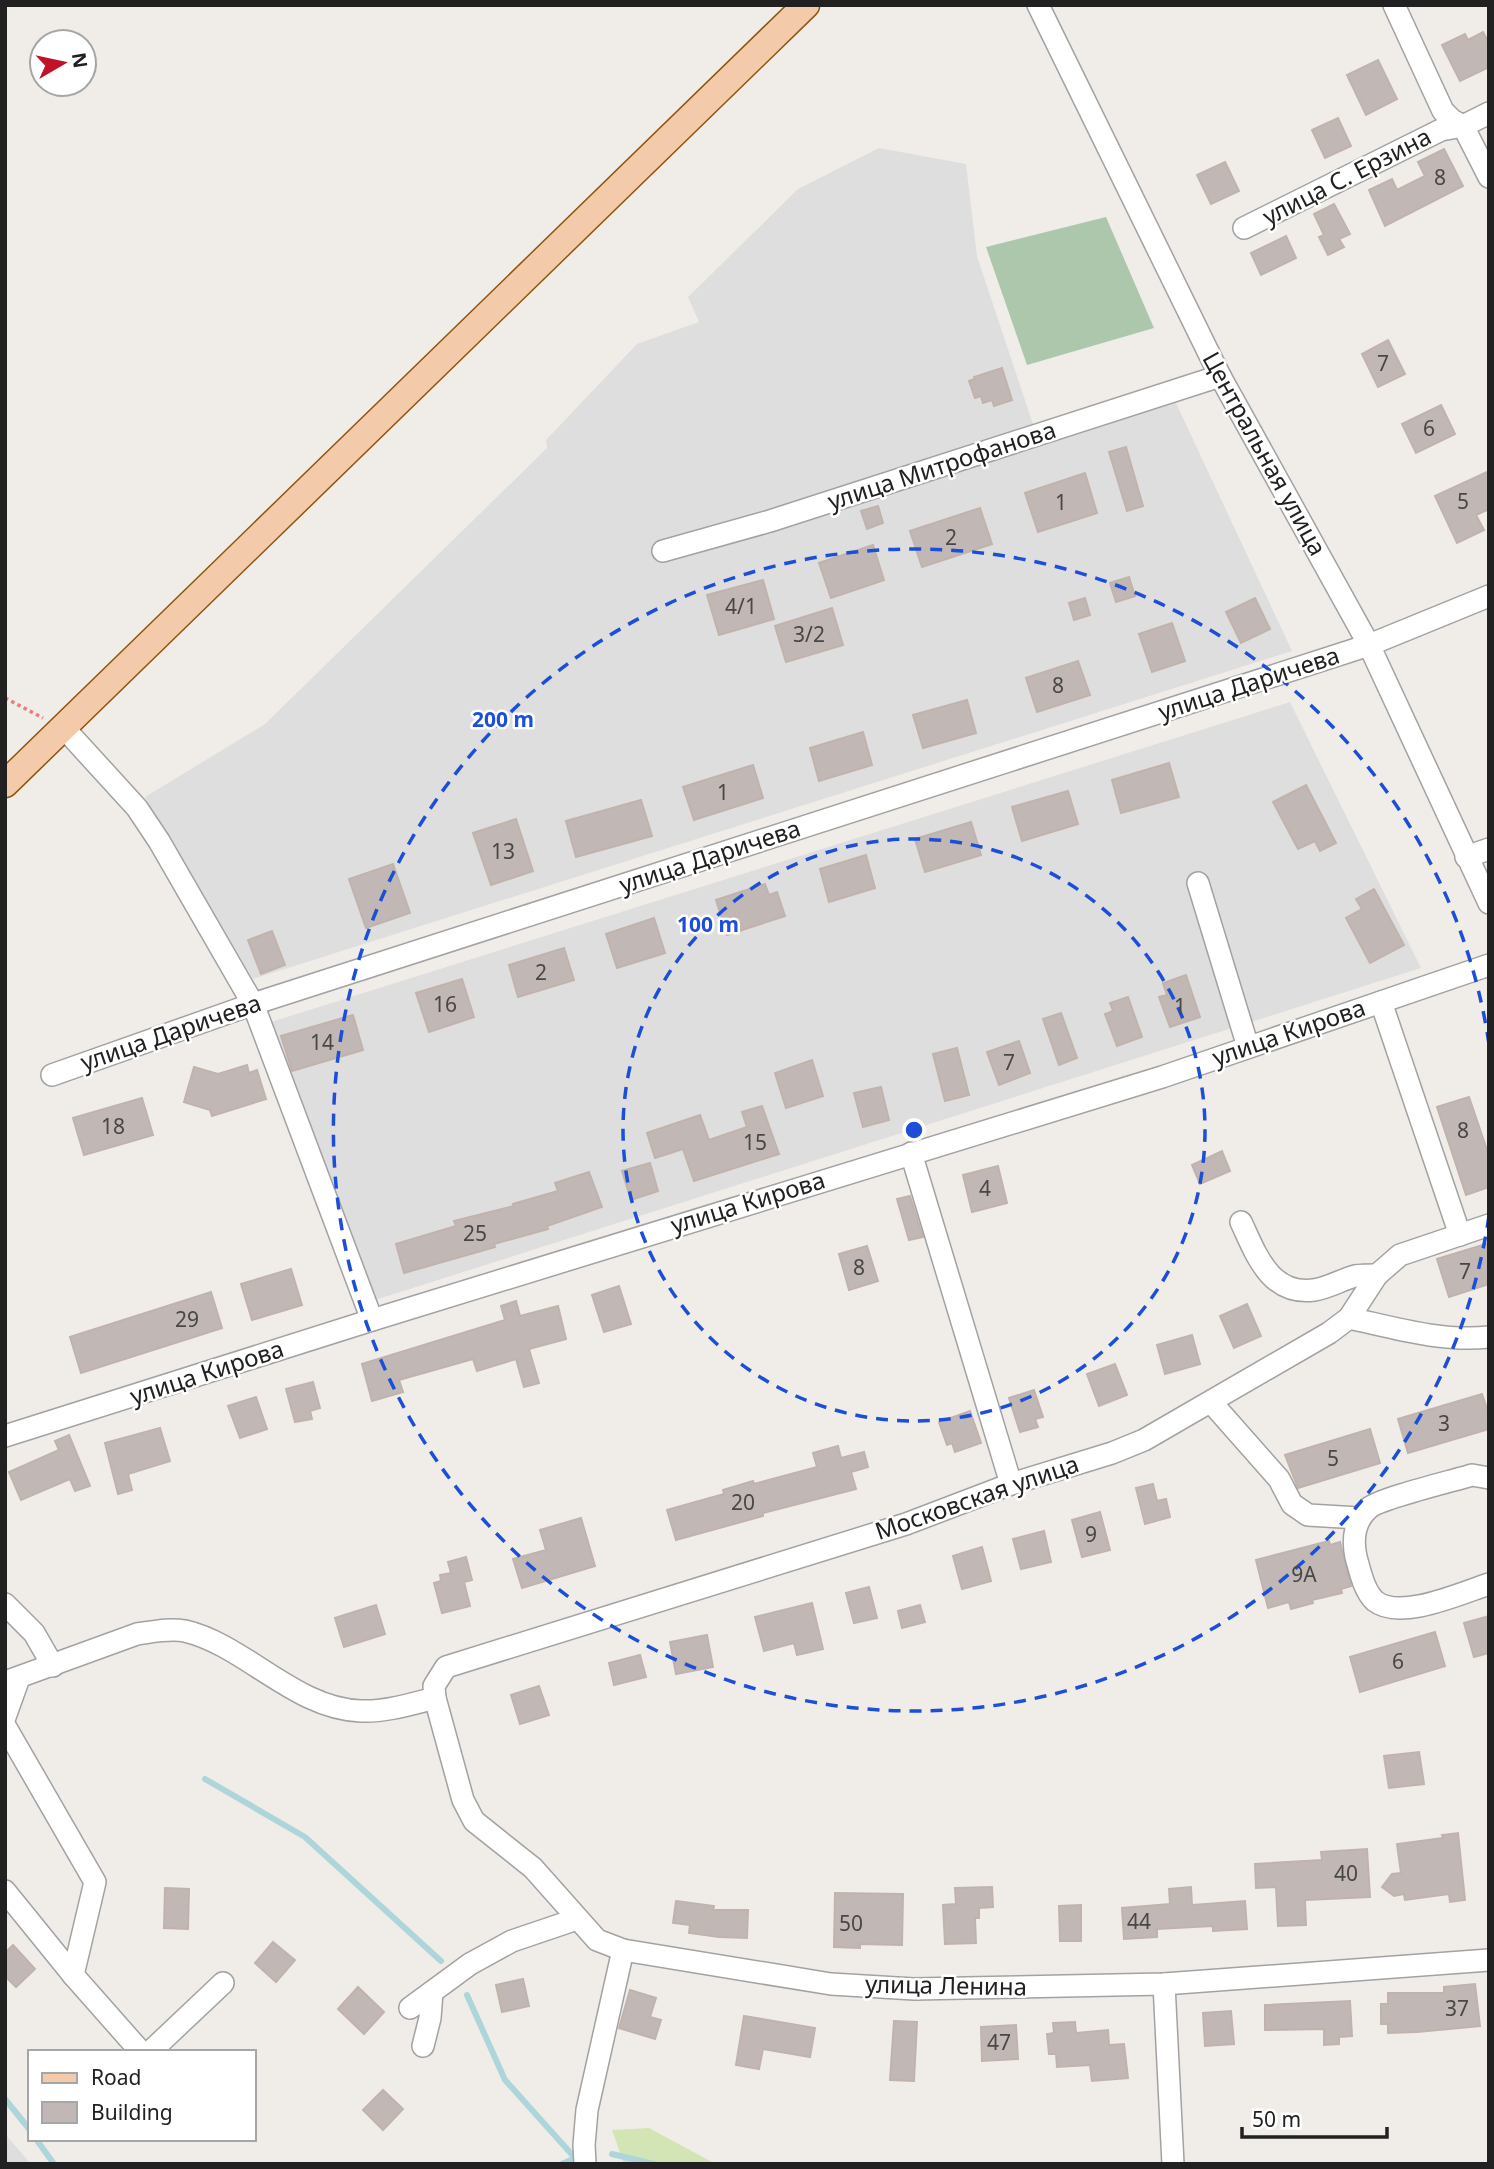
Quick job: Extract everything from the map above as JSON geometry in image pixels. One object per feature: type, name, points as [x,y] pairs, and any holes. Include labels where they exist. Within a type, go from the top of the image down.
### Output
[{"type":"main road","points":[[5,784],[806,5]]},
{"type":"street","name":"Центральная улица","points":[[1038,5],[1220,376],[1369,645],[1489,903]]},
{"type":"street","points":[[1394,5],[1443,111],[1451,120],[1463,126],[1489,177]]},
{"type":"street","name":"улица С. Ерзина","points":[[1244,228],[1441,130],[1463,126],[1489,113]]},
{"type":"street","name":"улица Митрофанова","points":[[663,551],[770,522],[1220,376]]},
{"type":"street","name":"улица Даричева","points":[[52,1075],[253,1004],[1369,645],[1489,596]]},
{"type":"street","points":[[64,728],[137,808],[159,841],[253,1004],[373,1320]]},
{"type":"street","points":[[1466,857],[1489,849]]},
{"type":"street","points":[[1198,883],[1248,1047]]},
{"type":"street","name":"улица Кирова","points":[[5,1436],[1162,1077],[1489,965]]},
{"type":"street","points":[[1381,1002],[1460,1235]]},
{"type":"street","points":[[911,1153],[1011,1484]]},
{"type":"street","points":[[1241,1222],[1262,1267],[1278,1283],[1295,1290],[1314,1290],[1357,1276],[1377,1275]]},
{"type":"street","name":"Московская улица","points":[[435,1698],[434,1686],[446,1667],[906,1524],[1011,1484],[1112,1453],[1143,1440],[1329,1334],[1349,1318],[1377,1275],[1400,1255],[1489,1225]]},
{"type":"street","points":[[1349,1318],[1445,1338],[1489,1337]]},
{"type":"street","points":[[1211,1402],[1279,1479],[1292,1504],[1308,1515],[1359,1518]]},
{"type":"street","points":[[1489,1478],[1472,1475],[1372,1505],[1359,1518],[1354,1535],[1355,1554],[1365,1587],[1374,1600],[1388,1608],[1405,1609],[1489,1584]]},
{"type":"street","points":[[5,1604],[34,1633],[53,1666]]},
{"type":"street","points":[[5,1717],[12,1680],[137,1634],[160,1630],[184,1631],[210,1640],[306,1695],[329,1705],[359,1711],[386,1710],[435,1698]]},
{"type":"street","name":"улица Ленина","points":[[435,1698],[463,1800],[474,1821],[533,1868],[597,1940],[623,1950],[831,1983],[914,1989],[1164,1984],[1489,1960]]},
{"type":"street","points":[[5,1726],[95,1882],[74,1975]]},
{"type":"street","points":[[5,1891],[139,2050]]},
{"type":"street","points":[[410,2008],[470,1964],[512,1941],[577,1919]]},
{"type":"street","points":[[585,2164],[587,2110],[623,1950]]},
{"type":"street","points":[[152,2050],[223,1983]]},
{"type":"street","points":[[1164,1984],[1173,2164]]},
{"type":"street","points":[[423,2046],[430,2018],[432,1992]]},
{"type":"path","points":[[5,698],[64,728]]},
{"type":"shaded area","points":[[879,148],[966,164],[977,256],[1040,445],[1176,403],[1292,651],[253,979],[145,797],[265,724],[547,448],[546,440],[637,344],[699,322],[688,297],[798,189]]},
{"type":"shaded area","points":[[1290,702],[1421,968],[375,1300],[271,1022]]},
{"type":"shaded area","points":[[5,2134],[31,2164],[5,2164]]},
{"type":"green space","points":[[1106,217],[1154,328],[1027,365],[986,247]]},
{"type":"green space","points":[[649,2128],[714,2164],[624,2164],[612,2130]]},
{"type":"building","points":[[1483,32],[1489,43],[1489,67],[1460,81],[1442,45],[1465,34],[1468,40]]},
{"type":"building","points":[[1378,60],[1397,99],[1366,115],[1347,75]]},
{"type":"building","points":[[1338,118],[1351,146],[1325,158],[1312,130]]},
{"type":"building","points":[[1444,149],[1463,186],[1385,226],[1369,190],[1392,179],[1397,190],[1425,176],[1418,162]]},
{"type":"building","points":[[1225,162],[1239,191],[1211,204],[1197,175]]},
{"type":"building","points":[[1334,204],[1350,234],[1339,239],[1344,247],[1328,255],[1319,237],[1324,235],[1314,214]]},
{"type":"building","points":[[1286,236],[1296,258],[1261,275],[1251,253]]},
{"type":"building","points":[[1388,340],[1405,374],[1378,387],[1362,354]]},
{"type":"building","points":[[1002,368],[1012,400],[994,406],[992,400],[983,403],[981,396],[975,398],[969,381]]},
{"type":"building","points":[[1441,405],[1455,434],[1416,453],[1402,424]]},
{"type":"building","points":[[1126,447],[1143,506],[1127,511],[1109,452]]},
{"type":"building","points":[[1489,471],[1489,509],[1476,515],[1484,530],[1457,543],[1435,496]]},
{"type":"building","points":[[1085,473],[1097,513],[1038,532],[1025,493]]},
{"type":"building","points":[[878,506],[883,523],[867,529],[861,511]]},
{"type":"building","points":[[980,508],[992,544],[922,567],[910,531]]},
{"type":"building","points":[[873,545],[884,580],[831,598],[819,563]]},
{"type":"building","points":[[1129,577],[1135,596],[1116,602],[1110,583]]},
{"type":"building","points":[[763,580],[774,619],[719,635],[707,595]]},
{"type":"building","points":[[1085,598],[1090,615],[1074,620],[1069,603]]},
{"type":"building","points":[[1255,598],[1270,629],[1241,643],[1226,612]]},
{"type":"building","points":[[832,608],[843,645],[786,662],[775,626]]},
{"type":"building","points":[[1172,623],[1185,661],[1152,672],[1139,634]]},
{"type":"building","points":[[1078,661],[1090,695],[1037,712],[1026,678]]},
{"type":"building","points":[[967,700],[976,733],[923,748],[913,715]]},
{"type":"building","points":[[863,732],[872,765],[819,781],[810,748]]},
{"type":"building","points":[[1169,763],[1179,797],[1121,813],[1112,780]]},
{"type":"building","points":[[753,765],[763,798],[694,820],[683,787]]},
{"type":"building","points":[[1306,785],[1336,843],[1320,851],[1315,841],[1298,849],[1273,802]]},
{"type":"building","points":[[1068,791],[1078,824],[1022,841],[1012,807]]},
{"type":"building","points":[[641,800],[652,836],[576,857],[566,821]]},
{"type":"building","points":[[516,819],[533,871],[491,885],[473,833]]},
{"type":"building","points":[[971,822],[981,855],[925,872],[915,839]]},
{"type":"building","points":[[866,855],[875,888],[829,902],[820,869]]},
{"type":"building","points":[[393,864],[410,913],[366,928],[349,879]]},
{"type":"building","points":[[765,884],[769,895],[777,892],[785,916],[727,935],[716,900]]},
{"type":"building","points":[[1374,889],[1404,945],[1370,963],[1346,918],[1362,909],[1356,899]]},
{"type":"building","points":[[654,918],[665,953],[617,968],[606,934]]},
{"type":"building","points":[[272,931],[285,965],[261,974],[248,940]]},
{"type":"building","points":[[564,948],[574,980],[518,997],[509,965]]},
{"type":"building","points":[[1186,975],[1200,1017],[1170,1027],[1159,997],[1167,995],[1163,983]]},
{"type":"building","points":[[462,979],[474,1017],[429,1032],[416,993]]},
{"type":"building","points":[[1128,997],[1142,1037],[1117,1046],[1105,1014],[1113,1011],[1110,1003]]},
{"type":"building","points":[[1061,1013],[1077,1058],[1059,1065],[1043,1019]]},
{"type":"building","points":[[353,1015],[363,1050],[292,1071],[281,1036]]},
{"type":"building","points":[[1019,1041],[1030,1073],[999,1085],[987,1052]]},
{"type":"building","points":[[957,1048],[969,1095],[945,1101],[933,1054]]},
{"type":"building","points":[[812,1060],[823,1096],[786,1108],[775,1073]]},
{"type":"building","points":[[247,1065],[249,1073],[257,1070],[266,1099],[212,1116],[210,1110],[184,1102],[194,1067],[218,1074]]},
{"type":"building","points":[[881,1087],[889,1120],[863,1127],[854,1093]]},
{"type":"building","points":[[1469,1097],[1489,1156],[1489,1187],[1466,1195],[1437,1107]]},
{"type":"building","points":[[142,1098],[153,1135],[84,1155],[73,1118]]},
{"type":"building","points":[[762,1106],[779,1154],[694,1181],[683,1149],[655,1158],[647,1133],[700,1115],[709,1140],[747,1127],[742,1112]]},
{"type":"building","points":[[1222,1151],[1230,1171],[1200,1184],[1192,1165]]},
{"type":"building","points":[[650,1163],[658,1191],[631,1200],[622,1171]]},
{"type":"building","points":[[998,1166],[1007,1203],[972,1212],[963,1175]]},
{"type":"building","points":[[589,1172],[602,1207],[547,1226],[548,1229],[494,1244],[495,1247],[404,1273],[396,1244],[456,1226],[454,1221],[514,1206],[513,1204],[558,1191],[555,1183]]},
{"type":"building","points":[[910,1196],[923,1237],[909,1240],[897,1199]]},
{"type":"building","points":[[1489,1243],[1489,1284],[1449,1297],[1437,1259]]},
{"type":"building","points":[[867,1246],[878,1281],[849,1290],[839,1254]]},
{"type":"building","points":[[291,1269],[302,1305],[252,1320],[241,1284]]},
{"type":"building","points":[[619,1286],[631,1324],[604,1332],[592,1295]]},
{"type":"building","points":[[211,1292],[222,1328],[81,1373],[70,1337]]},
{"type":"building","points":[[516,1301],[520,1316],[558,1306],[566,1339],[529,1349],[539,1383],[524,1387],[516,1359],[477,1371],[473,1359],[399,1380],[403,1392],[372,1401],[362,1364],[505,1320],[501,1306]]},
{"type":"building","points":[[1247,1304],[1261,1336],[1234,1348],[1220,1316]]},
{"type":"building","points":[[1192,1335],[1200,1364],[1165,1374],[1157,1345]]},
{"type":"building","points":[[1115,1364],[1127,1395],[1099,1406],[1087,1374]]},
{"type":"building","points":[[313,1382],[320,1408],[310,1411],[312,1419],[295,1422],[286,1389]]},
{"type":"building","points":[[1034,1390],[1043,1417],[1035,1419],[1038,1427],[1020,1432],[1009,1398]]},
{"type":"building","points":[[1482,1394],[1489,1415],[1489,1429],[1408,1453],[1398,1419]]},
{"type":"building","points":[[256,1397],[267,1429],[240,1438],[228,1406]]},
{"type":"building","points":[[970,1411],[981,1443],[955,1452],[952,1443],[947,1445],[939,1422]]},
{"type":"building","points":[[160,1428],[170,1461],[128,1474],[132,1490],[118,1494],[105,1443]]},
{"type":"building","points":[[1370,1429],[1380,1463],[1298,1488],[1285,1455]]},
{"type":"building","points":[[69,1435],[90,1486],[75,1491],[70,1479],[21,1500],[9,1472],[59,1450],[55,1441]]},
{"type":"building","points":[[838,1446],[841,1458],[864,1452],[868,1467],[851,1472],[856,1489],[763,1513],[763,1516],[676,1540],[667,1510],[724,1494],[723,1490],[753,1481],[754,1484],[817,1467],[813,1453]]},
{"type":"building","points":[[1153,1484],[1157,1501],[1166,1499],[1170,1517],[1145,1524],[1136,1488]]},
{"type":"building","points":[[1100,1512],[1110,1550],[1082,1557],[1072,1520]]},
{"type":"building","points":[[581,1518],[595,1566],[522,1588],[513,1559],[546,1550],[540,1530]]},
{"type":"building","points":[[1044,1531],[1051,1562],[1021,1569],[1013,1539]]},
{"type":"building","points":[[1329,1541],[1330,1545],[1340,1542],[1351,1586],[1341,1589],[1342,1593],[1312,1600],[1313,1603],[1291,1609],[1289,1602],[1268,1608],[1256,1560]]},
{"type":"building","points":[[982,1547],[991,1581],[962,1589],[953,1556]]},
{"type":"building","points":[[466,1557],[472,1580],[464,1582],[470,1606],[442,1613],[434,1583],[441,1581],[440,1575],[451,1573],[448,1562]]},
{"type":"building","points":[[869,1587],[877,1618],[854,1623],[846,1593]]},
{"type":"building","points":[[812,1603],[823,1649],[797,1655],[794,1643],[764,1651],[755,1617]]},
{"type":"building","points":[[376,1605],[385,1634],[344,1647],[335,1618]]},
{"type":"building","points":[[920,1605],[925,1622],[902,1628],[898,1611]]},
{"type":"building","points":[[1489,1616],[1489,1653],[1474,1657],[1464,1623]]},
{"type":"building","points":[[1435,1632],[1445,1666],[1360,1692],[1350,1657]]},
{"type":"building","points":[[707,1635],[713,1667],[676,1674],[670,1642]]},
{"type":"building","points":[[640,1655],[646,1677],[614,1685],[609,1663]]},
{"type":"building","points":[[539,1686],[549,1715],[520,1724],[511,1695]]},
{"type":"building","points":[[1419,1752],[1424,1784],[1389,1788],[1384,1756]]},
{"type":"building","points":[[1458,1833],[1465,1900],[1450,1902],[1449,1894],[1405,1900],[1404,1894],[1394,1896],[1382,1887],[1392,1874],[1401,1873],[1397,1844],[1443,1838],[1442,1835]]},
{"type":"building","points":[[1367,1849],[1370,1897],[1305,1900],[1306,1925],[1278,1926],[1276,1887],[1256,1888],[1255,1864],[1322,1860],[1321,1852]]},
{"type":"building","points":[[992,1887],[993,1907],[979,1908],[979,1918],[975,1918],[976,1943],[945,1944],[943,1905],[956,1904],[955,1888]]},
{"type":"building","points":[[1191,1887],[1192,1905],[1245,1901],[1247,1929],[1213,1931],[1213,1926],[1157,1929],[1157,1937],[1124,1939],[1122,1908],[1170,1904],[1169,1889]]},
{"type":"building","points":[[165,1888],[189,1889],[188,1929],[164,1928]]},
{"type":"building","points":[[835,1893],[903,1894],[902,1945],[860,1944],[860,1948],[834,1947]]},
{"type":"building","points":[[676,1901],[714,1906],[713,1910],[748,1910],[747,1938],[689,1933],[690,1925],[673,1923]]},
{"type":"building","points":[[1081,1905],[1081,1941],[1060,1941],[1059,1906]]},
{"type":"building","points":[[273,1942],[295,1960],[276,1982],[255,1963]]},
{"type":"building","points":[[13,1945],[35,1969],[16,1987],[5,1976],[5,1953]]},
{"type":"building","points":[[523,1979],[529,2006],[502,2012],[496,1985]]},
{"type":"building","points":[[1475,1984],[1480,2026],[1388,2033],[1388,2024],[1381,2024],[1381,2004],[1388,2004],[1388,1993],[1444,1993],[1444,1987]]},
{"type":"building","points":[[358,1987],[384,2012],[364,2034],[338,2009]]},
{"type":"building","points":[[630,1990],[656,1998],[650,2017],[661,2020],[655,2039],[619,2028]]},
{"type":"building","points":[[1350,2001],[1352,2036],[1339,2037],[1339,2044],[1324,2045],[1324,2029],[1265,2030],[1265,2005]]},
{"type":"building","points":[[1231,2011],[1234,2044],[1205,2046],[1203,2013]]},
{"type":"building","points":[[744,2016],[815,2028],[810,2057],[763,2049],[759,2069],[736,2065]]},
{"type":"building","points":[[894,2021],[917,2022],[914,2081],[890,2080]]},
{"type":"building","points":[[1075,2022],[1076,2033],[1108,2030],[1109,2045],[1124,2044],[1128,2078],[1092,2081],[1090,2065],[1057,2067],[1056,2054],[1049,2054],[1047,2034],[1054,2033],[1053,2023]]},
{"type":"building","points":[[1016,2025],[1018,2059],[982,2061],[981,2027]]},
{"type":"building","points":[[383,2090],[403,2109],[383,2130],[363,2110]]},
{"type":"waterway","points":[[205,1779],[305,1837],[441,1961]]},
{"type":"waterway","points":[[467,1995],[505,2080],[575,2158],[562,2164]]},
{"type":"waterway","points":[[5,2099],[28,2128]]},
{"type":"waterway","points":[[37,2141],[54,2164]]},
{"type":"waterway","points":[[612,2154],[654,2164]]}]
